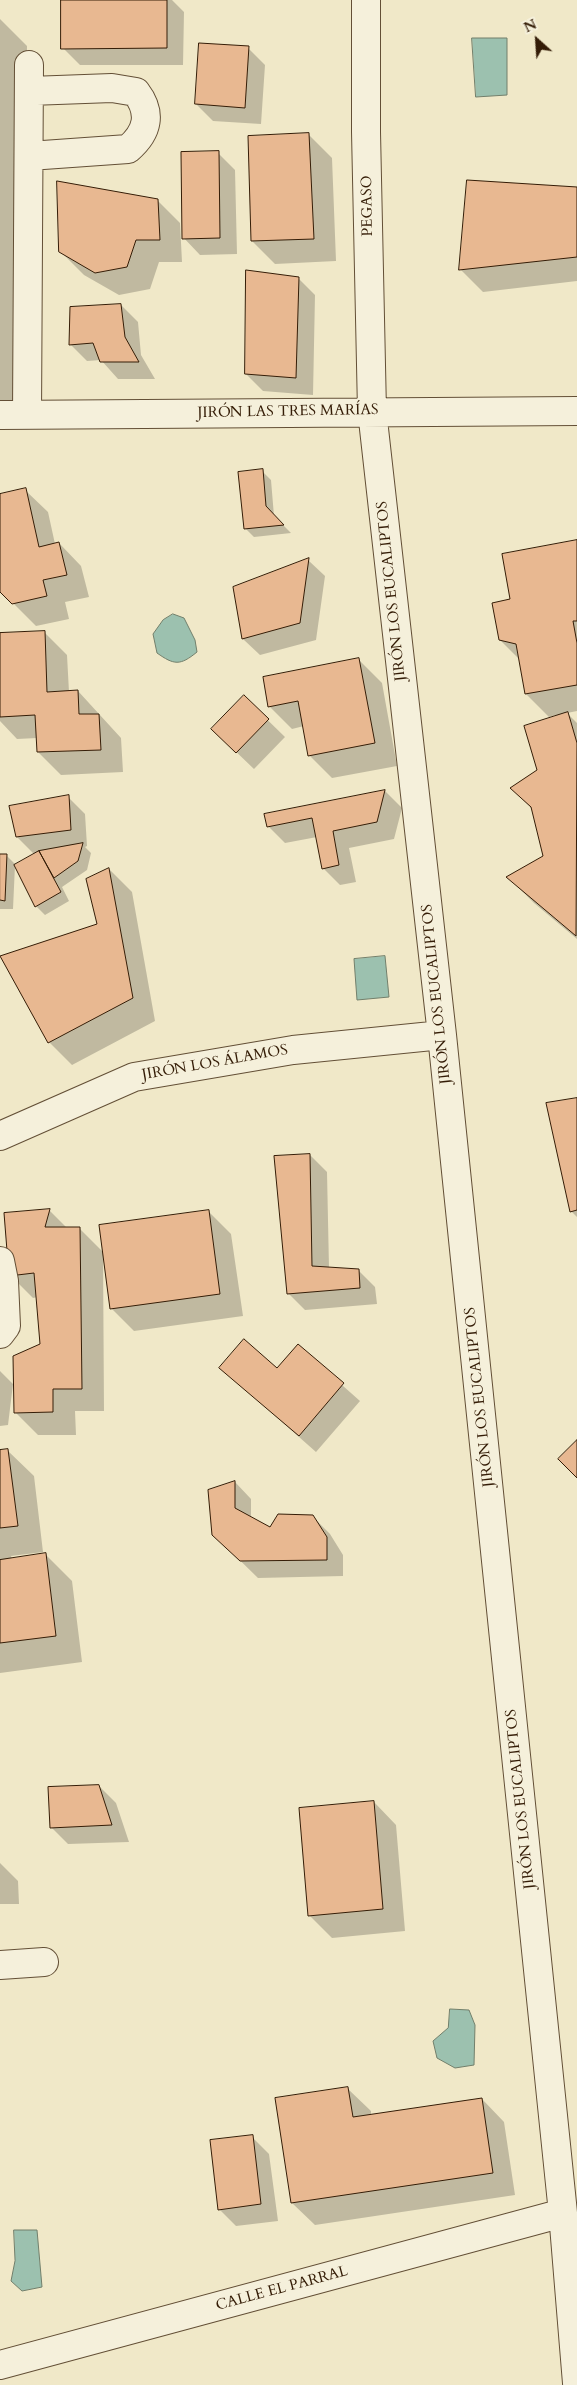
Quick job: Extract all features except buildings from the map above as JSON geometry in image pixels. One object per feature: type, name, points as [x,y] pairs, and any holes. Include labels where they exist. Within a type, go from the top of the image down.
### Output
[{"type":"street","name":"PEGASO","points":[[366,0],[366,132],[372,411]]},
{"type":"street","points":[[27,415],[29,78],[136,92],[143,101],[147,117],[144,132],[128,148],[29,156]]},
{"type":"street","name":"JIRÓN LOS EUCALIPTOS","points":[[372,411],[442,1035],[563,2213],[577,2383]]},
{"type":"street","name":"JIRÓN LAS TRES MARÍAS","points":[[0,415],[577,411]]},
{"type":"street","name":"JIRÓN LOS ÁLAMOS","points":[[0,1136],[134,1076],[293,1050],[442,1035]]},
{"type":"street","points":[[0,1261],[4,1281],[6,1326],[0,1334]]},
{"type":"street","points":[[0,1965],[44,1962]]},
{"type":"street","name":"CALLE EL PARRAL","points":[[0,2364],[563,2213]]},
{"type":"shaded area","points":[[472,38],[507,38],[507,95],[476,97]]},
{"type":"shaded area","points":[[173,614],[184,618],[195,640],[197,652],[181,662],[173,662],[157,653],[153,634],[163,620]]},
{"type":"shaded area","points":[[385,956],[389,997],[357,1000],[354,959]]},
{"type":"shaded area","points":[[450,2009],[469,2010],[475,2025],[474,2065],[455,2068],[437,2058],[433,2041],[448,2028]]},
{"type":"shaded area","points":[[14,2230],[37,2230],[42,2287],[22,2291],[11,2281],[15,2261]]}]
